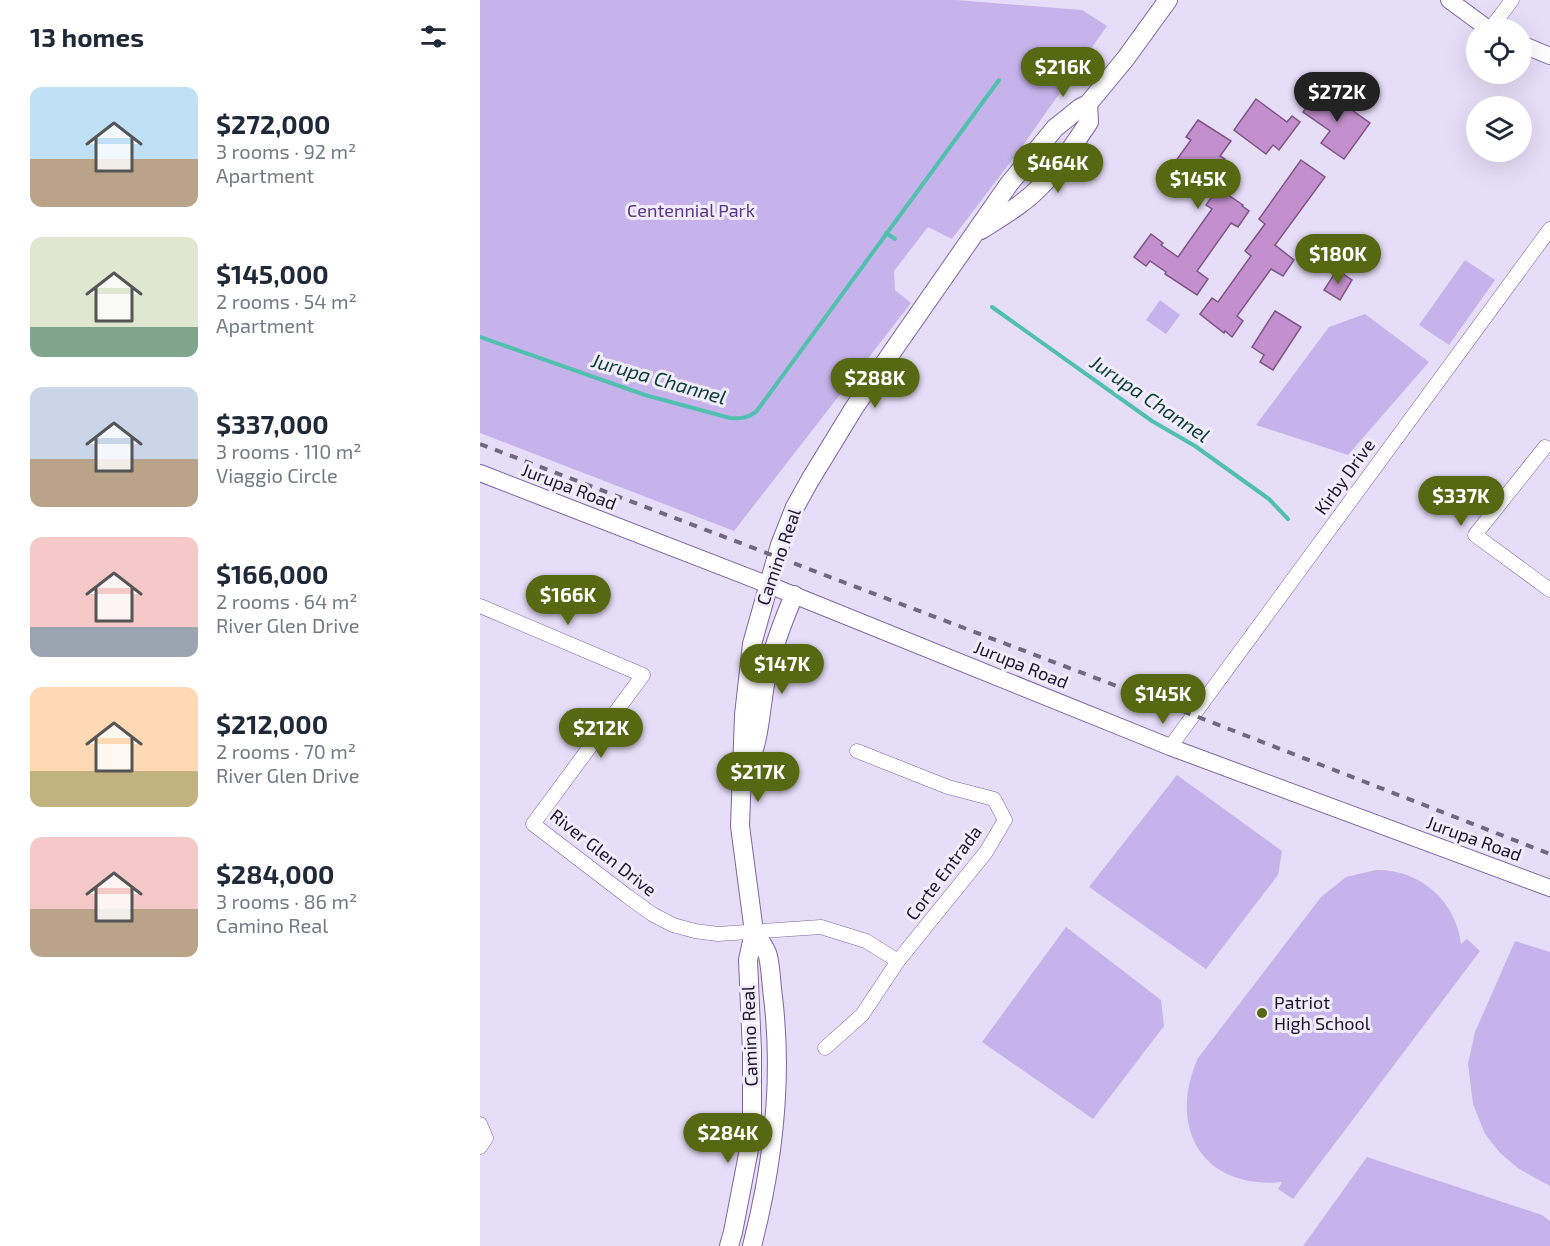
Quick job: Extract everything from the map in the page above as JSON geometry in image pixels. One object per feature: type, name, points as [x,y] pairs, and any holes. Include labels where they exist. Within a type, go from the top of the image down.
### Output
[{"type":"main road","name":"Camino Real","points":[[729,1246],[750,1144],[752,1051],[748,960],[754,932],[740,826],[749,667],[752,644],[780,545],[795,507],[854,408],[1009,184],[1055,128],[1088,104],[1126,58],[1168,0]]},
{"type":"main road","name":"Camino Real","points":[[977,233],[1041,187],[1089,122],[1088,104]]},
{"type":"main road","points":[[741,779],[754,754],[768,673],[784,617],[794,595]]},
{"type":"main road","name":"Camino Real","points":[[752,1246],[765,1188],[774,1125],[776,1087],[776,1020],[768,954],[754,932]]},
{"type":"street","points":[[1449,0],[1475,18]]},
{"type":"street","points":[[1497,18],[1512,0]]},
{"type":"street","points":[[1532,49],[1550,56]]},
{"type":"street","name":"Kirby Drive","points":[[1170,747],[1550,229]]},
{"type":"street","points":[[1545,447],[1475,534],[1550,590]]},
{"type":"street","name":"Jurupa Road","points":[[480,473],[794,595],[1170,747],[1550,888]]},
{"type":"street","name":"River Glen Drive","points":[[480,606],[643,675],[533,824],[652,914],[674,925],[718,934],[754,932]]},
{"type":"street","name":"Corte Entrada","points":[[825,1047],[862,1015],[898,961],[986,852],[1005,820],[994,799],[948,787],[857,751]]},
{"type":"street","points":[[754,932],[821,927],[866,941],[898,961]]},
{"type":"street","points":[[480,1124],[483,1143]]},
{"type":"green space","name":"Centennial Park","points":[[480,0],[956,0],[1082,10],[1107,26],[1021,148],[952,239],[928,227],[894,271],[895,290],[911,303],[734,531],[480,433]]},
{"type":"green space","points":[[1465,260],[1495,280],[1449,345],[1419,325]]},
{"type":"green space","points":[[1160,300],[1180,315],[1166,334],[1146,320]]},
{"type":"green space","points":[[1365,314],[1429,362],[1348,455],[1256,425],[1329,327]]},
{"type":"green space","points":[[1177,775],[1282,851],[1278,875],[1206,969],[1089,887]]},
{"type":"green space","points":[[1376,870],[1407,875],[1433,890],[1452,914],[1461,944],[1467,939],[1480,951],[1293,1199],[1278,1189],[1282,1182],[1254,1182],[1231,1176],[1212,1164],[1198,1149],[1190,1130],[1187,1108],[1189,1083],[1198,1058],[1321,897],[1346,877]]},
{"type":"green space","points":[[1066,927],[1161,1000],[1164,1026],[1093,1119],[982,1042]]},
{"type":"green space","points":[[1515,941],[1550,952],[1550,1186],[1519,1169],[1500,1153],[1485,1134],[1473,1104],[1468,1064],[1475,1032]]},
{"type":"green space","points":[[1367,1157],[1542,1215],[1550,1221],[1550,1246],[1303,1246]]},
{"type":"building","points":[[1321,88],[1370,123],[1344,159],[1321,143],[1330,131],[1303,112]]},
{"type":"building","points":[[1256,99],[1287,122],[1292,116],[1300,122],[1279,150],[1273,145],[1266,154],[1234,130]]},
{"type":"building","points":[[1198,120],[1231,141],[1220,156],[1225,159],[1209,182],[1249,211],[1238,227],[1231,223],[1197,271],[1208,279],[1197,295],[1150,261],[1146,266],[1134,257],[1151,234],[1163,243],[1161,245],[1178,257],[1212,209],[1206,205],[1211,198],[1170,169],[1191,140],[1186,137]]},
{"type":"building","points":[[1301,160],[1325,177],[1275,245],[1294,260],[1283,276],[1271,269],[1237,316],[1243,321],[1232,337],[1200,314],[1212,298],[1218,302],[1251,256],[1245,251],[1265,224],[1259,219]]},
{"type":"building","points":[[1337,270],[1352,280],[1340,300],[1324,290]]},
{"type":"building","points":[[1275,311],[1301,327],[1273,370],[1260,362],[1264,355],[1252,347]]},
{"type":"waterway","name":"Jurupa Channel","points":[[480,337],[645,395],[730,418],[750,416],[756,412],[999,80]]},
{"type":"waterway","name":"Jurupa Channel","points":[[886,233],[895,239]]},
{"type":"waterway","name":"Jurupa Channel","points":[[992,307],[1152,421],[1195,446],[1269,499],[1288,519]]},
{"type":"railway","points":[[480,444],[1193,715],[1550,854]]},
{"type":"place","name":"Patriot High School","points":[[1262,1013]]}]
